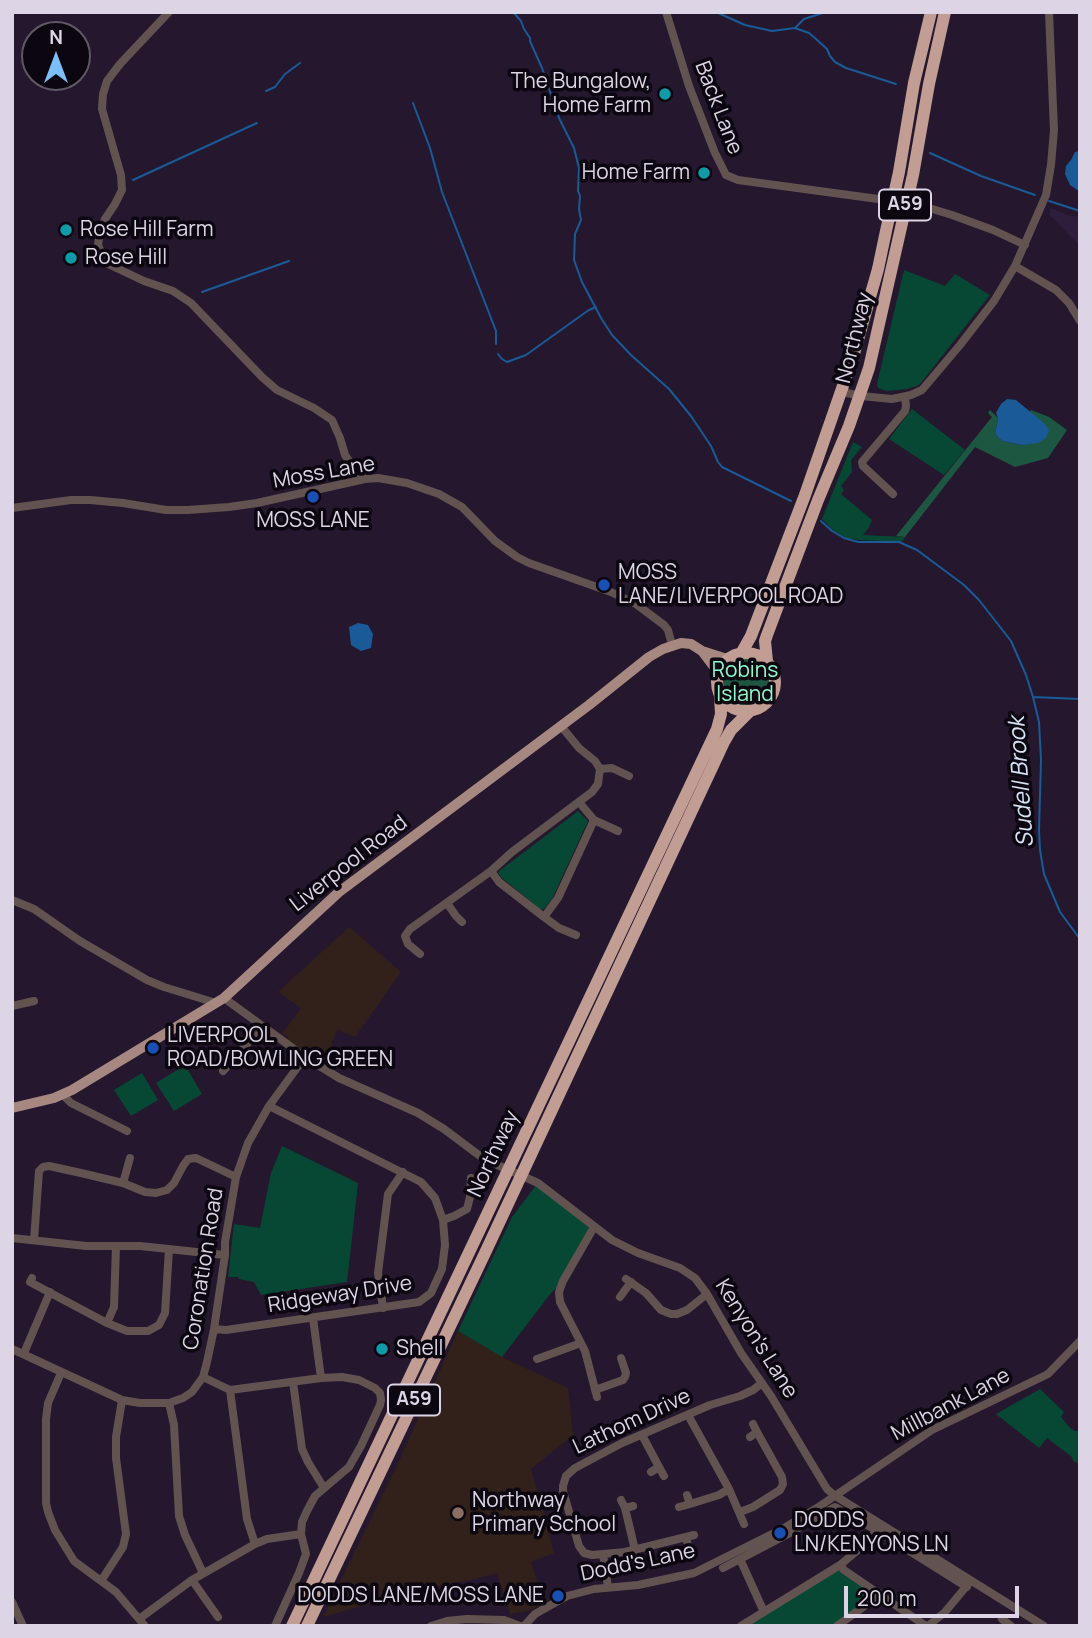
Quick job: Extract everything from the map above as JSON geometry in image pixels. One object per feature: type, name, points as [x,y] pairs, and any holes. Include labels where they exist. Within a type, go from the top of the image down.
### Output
[{"type":"highway","name":"Northway","points":[[742,652],[861,396],[869,368],[899,201],[899,172],[914,83],[931,12]]},
{"type":"highway","name":"Northway","points":[[899,201],[913,175],[945,12]]},
{"type":"highway","points":[[899,172],[913,175]]},
{"type":"highway","name":"Northway","points":[[812,497],[864,319],[893,233]]},
{"type":"highway","name":"Northway","points":[[767,660],[765,642],[803,519]]},
{"type":"highway","points":[[718,673],[727,659],[742,652],[767,660]]},
{"type":"highway","name":"A59","points":[[750,711],[763,706],[773,695],[775,676],[767,660]]},
{"type":"highway","name":"A59","points":[[718,673],[716,685],[720,697]]},
{"type":"highway","name":"Northway","points":[[292,1626],[717,729],[721,714],[720,697]]},
{"type":"highway","points":[[720,697],[730,707],[750,711]]},
{"type":"highway","name":"Northway","points":[[307,1626],[724,742],[731,730],[750,711]]},
{"type":"main road","points":[[672,645],[691,644],[702,651],[727,659]]},
{"type":"main road","name":"Liverpool Road","points":[[12,1108],[63,1095],[220,1001],[340,892],[636,667],[672,645]]},
{"type":"main road","points":[[702,651],[718,673]]},
{"type":"street","points":[[169,12],[120,64],[107,81],[103,94],[102,109],[121,175],[122,190],[105,219],[98,245],[106,263],[173,291],[191,303],[277,390],[332,420],[345,456],[365,479]]},
{"type":"street","name":"Back Lane","points":[[666,12],[689,86],[726,175],[738,180],[899,201],[939,210],[1025,245]]},
{"type":"street","points":[[842,392],[885,399],[917,393],[926,386],[994,301],[1015,267],[1046,195],[1053,149],[1049,12]]},
{"type":"street","points":[[1015,267],[1056,290],[1069,303],[1080,321]]},
{"type":"street","points":[[894,494],[863,466],[862,462],[905,411],[905,397]]},
{"type":"street","name":"Moss Lane","points":[[12,509],[71,500],[90,500],[166,510],[188,510],[229,507],[309,493],[365,479],[378,478],[407,483],[431,491],[462,507],[495,541],[517,557],[625,598],[646,610],[664,625],[672,645]]},
{"type":"street","points":[[420,954],[408,943],[405,936],[410,929],[491,871],[592,792],[598,784],[600,769],[595,761],[579,748],[561,726]]},
{"type":"street","points":[[600,769],[612,768],[629,776]]},
{"type":"street","points":[[579,802],[594,820],[618,831]]},
{"type":"street","points":[[544,917],[558,898],[594,820]]},
{"type":"street","points":[[491,871],[499,882],[544,917],[559,928],[576,935]]},
{"type":"street","name":"Kenyon's Lane","points":[[12,900],[34,909],[80,941],[147,980],[220,1001],[263,1026],[304,1057],[339,1078],[418,1113],[478,1155],[541,1185],[594,1227],[626,1248],[687,1272],[707,1293],[741,1353],[803,1447],[822,1482],[834,1495]]},
{"type":"street","points":[[447,902],[462,922]]},
{"type":"street","points":[[12,1006],[34,1002]]},
{"type":"street","points":[[223,1071],[227,1062],[263,1026]]},
{"type":"street","name":"Coronation Road","points":[[169,1403],[192,1392],[203,1377],[214,1329],[236,1177],[248,1143],[269,1106],[304,1057]]},
{"type":"street","points":[[63,1095],[71,1103],[127,1131]]},
{"type":"street","name":"Ridgeway Drive","points":[[214,1329],[226,1330],[419,1302],[431,1293],[438,1281],[444,1259],[443,1220],[428,1188],[403,1172],[269,1106]]},
{"type":"street","points":[[123,1184],[130,1158]]},
{"type":"street","points":[[34,1240],[39,1171],[43,1167],[81,1172],[156,1193],[174,1183],[188,1159],[196,1158],[236,1177]]},
{"type":"street","points":[[383,1308],[379,1273],[388,1194],[403,1172]]},
{"type":"street","points":[[443,1220],[467,1209],[471,1178]]},
{"type":"street","points":[[594,1227],[563,1281],[559,1292],[560,1302],[581,1343],[596,1394],[622,1380],[626,1373],[625,1361]]},
{"type":"street","points":[[12,1238],[225,1255]]},
{"type":"street","points":[[107,1323],[114,1307],[116,1245]]},
{"type":"street","points":[[32,1278],[30,1282],[107,1323],[127,1331],[148,1331],[159,1325],[165,1313],[169,1249]]},
{"type":"street","points":[[618,1299],[628,1280],[646,1293],[661,1310],[677,1314],[687,1310],[707,1293]]},
{"type":"street","points":[[24,1353],[50,1292]]},
{"type":"street","points":[[313,1318],[321,1378]]},
{"type":"street","name":"Millbank Lane","points":[[834,1495],[932,1430],[1048,1374],[1080,1341]]},
{"type":"street","points":[[539,1348],[540,1358],[581,1343]]},
{"type":"street","points":[[12,1349],[122,1400],[169,1403],[174,1425],[178,1516],[204,1573]]},
{"type":"street","points":[[61,1373],[48,1403],[46,1419],[46,1503],[55,1530],[74,1561],[116,1592],[145,1626]]},
{"type":"street","points":[[203,1377],[230,1390],[342,1377],[359,1380],[380,1393],[381,1400],[349,1467],[315,1496],[302,1522],[301,1534],[306,1554],[275,1626]]},
{"type":"street","points":[[293,1382],[302,1449],[324,1488]]},
{"type":"street","name":"Lathom Drive","points":[[603,1554],[588,1555],[581,1551],[563,1491],[566,1476],[600,1454],[753,1390],[762,1383]]},
{"type":"street","points":[[230,1390],[247,1519],[255,1544]]},
{"type":"street","points":[[102,1581],[123,1547],[126,1534],[116,1458],[116,1437],[122,1400]]},
{"type":"street","points":[[688,1415],[729,1489],[744,1524]]},
{"type":"street","points":[[740,1513],[780,1490],[783,1484],[782,1477],[753,1431]]},
{"type":"street","points":[[642,1435],[658,1472]]},
{"type":"street","points":[[679,1507],[689,1500],[719,1495],[729,1489]]},
{"type":"street","points":[[834,1495],[969,1583]]},
{"type":"street","name":"Dodd's Lane","points":[[723,1568],[788,1530],[834,1495]]},
{"type":"street","points":[[626,1504],[635,1550]]},
{"type":"street","name":"Dodd's Lane","points":[[522,1626],[535,1614],[567,1596],[694,1573],[835,1507],[876,1530]]},
{"type":"street","points":[[741,1626],[840,1565],[870,1540],[876,1530],[1044,1626]]},
{"type":"street","points":[[139,1619],[192,1580],[255,1544],[267,1539],[301,1534]]},
{"type":"street","points":[[608,1587],[603,1554],[635,1550],[690,1536],[689,1549]]},
{"type":"street","points":[[740,1559],[764,1612]]},
{"type":"street","points":[[840,1565],[927,1626],[945,1612],[969,1583]]},
{"type":"street","points":[[192,1580],[218,1616]]},
{"type":"street","points":[[837,1626],[879,1593]]},
{"type":"street","points":[[12,1602],[15,1615],[23,1626]]},
{"type":"street","points":[[431,1626],[457,1620],[494,1619],[522,1626]]},
{"type":"shaded area","points":[[1051,208],[1080,217],[1080,246],[1049,214]]},
{"type":"shaded area","points":[[349,927],[401,972],[355,1037],[337,1029],[325,1063],[287,1040],[289,1037],[282,1034],[301,1008],[278,992]]},
{"type":"shaded area","name":"Northway Primary School","points":[[458,1331],[502,1357],[568,1388],[573,1435],[531,1469],[554,1553],[531,1562],[538,1584],[542,1583],[548,1601],[528,1611],[510,1614],[497,1573],[421,1589],[323,1617],[399,1461]]},
{"type":"green space","points":[[904,270],[945,286],[955,274],[990,295],[921,383],[907,389],[887,391],[878,388],[877,384]]},
{"type":"green space","points":[[912,409],[965,450],[944,475],[889,439]]},
{"type":"green space","points":[[990,410],[998,418],[995,434],[1002,441],[1022,445],[1044,423],[1029,413],[1031,410],[1049,417],[1067,430],[1048,458],[1015,467],[975,447],[905,537],[896,536],[992,417],[988,413]]},
{"type":"green space","points":[[853,442],[862,447],[851,460],[852,472],[841,486],[844,490],[841,494],[872,520],[863,535],[905,537],[902,542],[846,538],[822,519]]},
{"type":"green space","name":"Robins Island","points":[[745,659],[762,666],[769,683],[762,700],[745,707],[728,700],[721,683],[728,666]]},
{"type":"green space","points":[[578,811],[588,821],[552,899],[544,909],[540,909],[498,872]]},
{"type":"green space","points":[[185,1065],[202,1094],[174,1111],[156,1083]]},
{"type":"green space","points":[[142,1073],[158,1100],[131,1116],[114,1090]]},
{"type":"green space","points":[[282,1146],[358,1183],[347,1282],[261,1295],[254,1282],[228,1277],[234,1224],[260,1228],[271,1173]]},
{"type":"green space","points":[[537,1184],[592,1228],[559,1286],[502,1357],[458,1331],[512,1217]]},
{"type":"green space","points":[[1040,1389],[1064,1412],[1061,1417],[1070,1428],[1080,1431],[1080,1464],[1047,1438],[1039,1448],[996,1414]]},
{"type":"green space","points":[[839,1567],[877,1593],[833,1626],[742,1626]]},
{"type":"water","points":[[1080,151],[1080,192],[1070,185],[1065,174],[1066,166],[1075,152]]},
{"type":"water","points":[[1007,399],[1016,400],[1044,423],[1049,430],[1046,438],[1038,443],[1022,445],[1002,441],[995,434],[998,418],[996,413]]},
{"type":"water","points":[[358,623],[368,625],[373,634],[371,648],[361,651],[351,645],[349,627]]},
{"type":"waterway","name":"Sudell Brook","points":[[513,12],[530,38],[559,118],[574,148],[579,168],[581,220],[575,234],[574,260],[601,318],[612,335],[669,389],[691,416],[722,467],[791,501]]},
{"type":"waterway","points":[[716,12],[745,25],[772,31],[795,28],[804,19],[826,12]]},
{"type":"waterway","points":[[795,28],[809,33],[827,49],[835,62],[896,84]]},
{"type":"waterway","points":[[266,91],[275,87],[285,74],[300,63]]},
{"type":"waterway","points":[[413,103],[430,148],[442,192],[496,331],[496,344]]},
{"type":"waterway","points":[[133,180],[257,123]]},
{"type":"waterway","points":[[930,153],[981,176],[1035,195]]},
{"type":"waterway","points":[[1049,201],[1080,211]]},
{"type":"waterway","points":[[202,292],[289,261]]},
{"type":"waterway","points":[[498,354],[507,362],[526,355],[596,307]]},
{"type":"waterway","name":"Sudell Brook","points":[[821,521],[844,538],[858,542],[899,542],[917,550],[964,585],[1011,641],[1026,675],[1039,722],[1039,830],[1044,874],[1060,912],[1080,939]]},
{"type":"waterway","points":[[1033,697],[1080,699]]},
{"type":"place","name":"The Bungalow, Home Farm","points":[[665,94]]},
{"type":"place","name":"Home Farm","points":[[704,173]]},
{"type":"place","name":"Rose Hill Farm","points":[[66,230]]},
{"type":"place","name":"Rose Hill","points":[[71,258]]},
{"type":"place","name":"MOSS LANE","points":[[313,497]]},
{"type":"place","name":"MOSS LANE/LIVERPOOL ROAD","points":[[604,585]]},
{"type":"place","name":"LIVERPOOL ROAD/BOWLING GREEN","points":[[153,1048]]},
{"type":"place","name":"Shell","points":[[382,1349]]},
{"type":"place","name":"Northway Primary School","points":[[458,1513]]},
{"type":"place","name":"DODDS LN/KENYONS LN","points":[[780,1533]]},
{"type":"place","name":"DODDS LANE/MOSS LANE","points":[[558,1596]]}]
